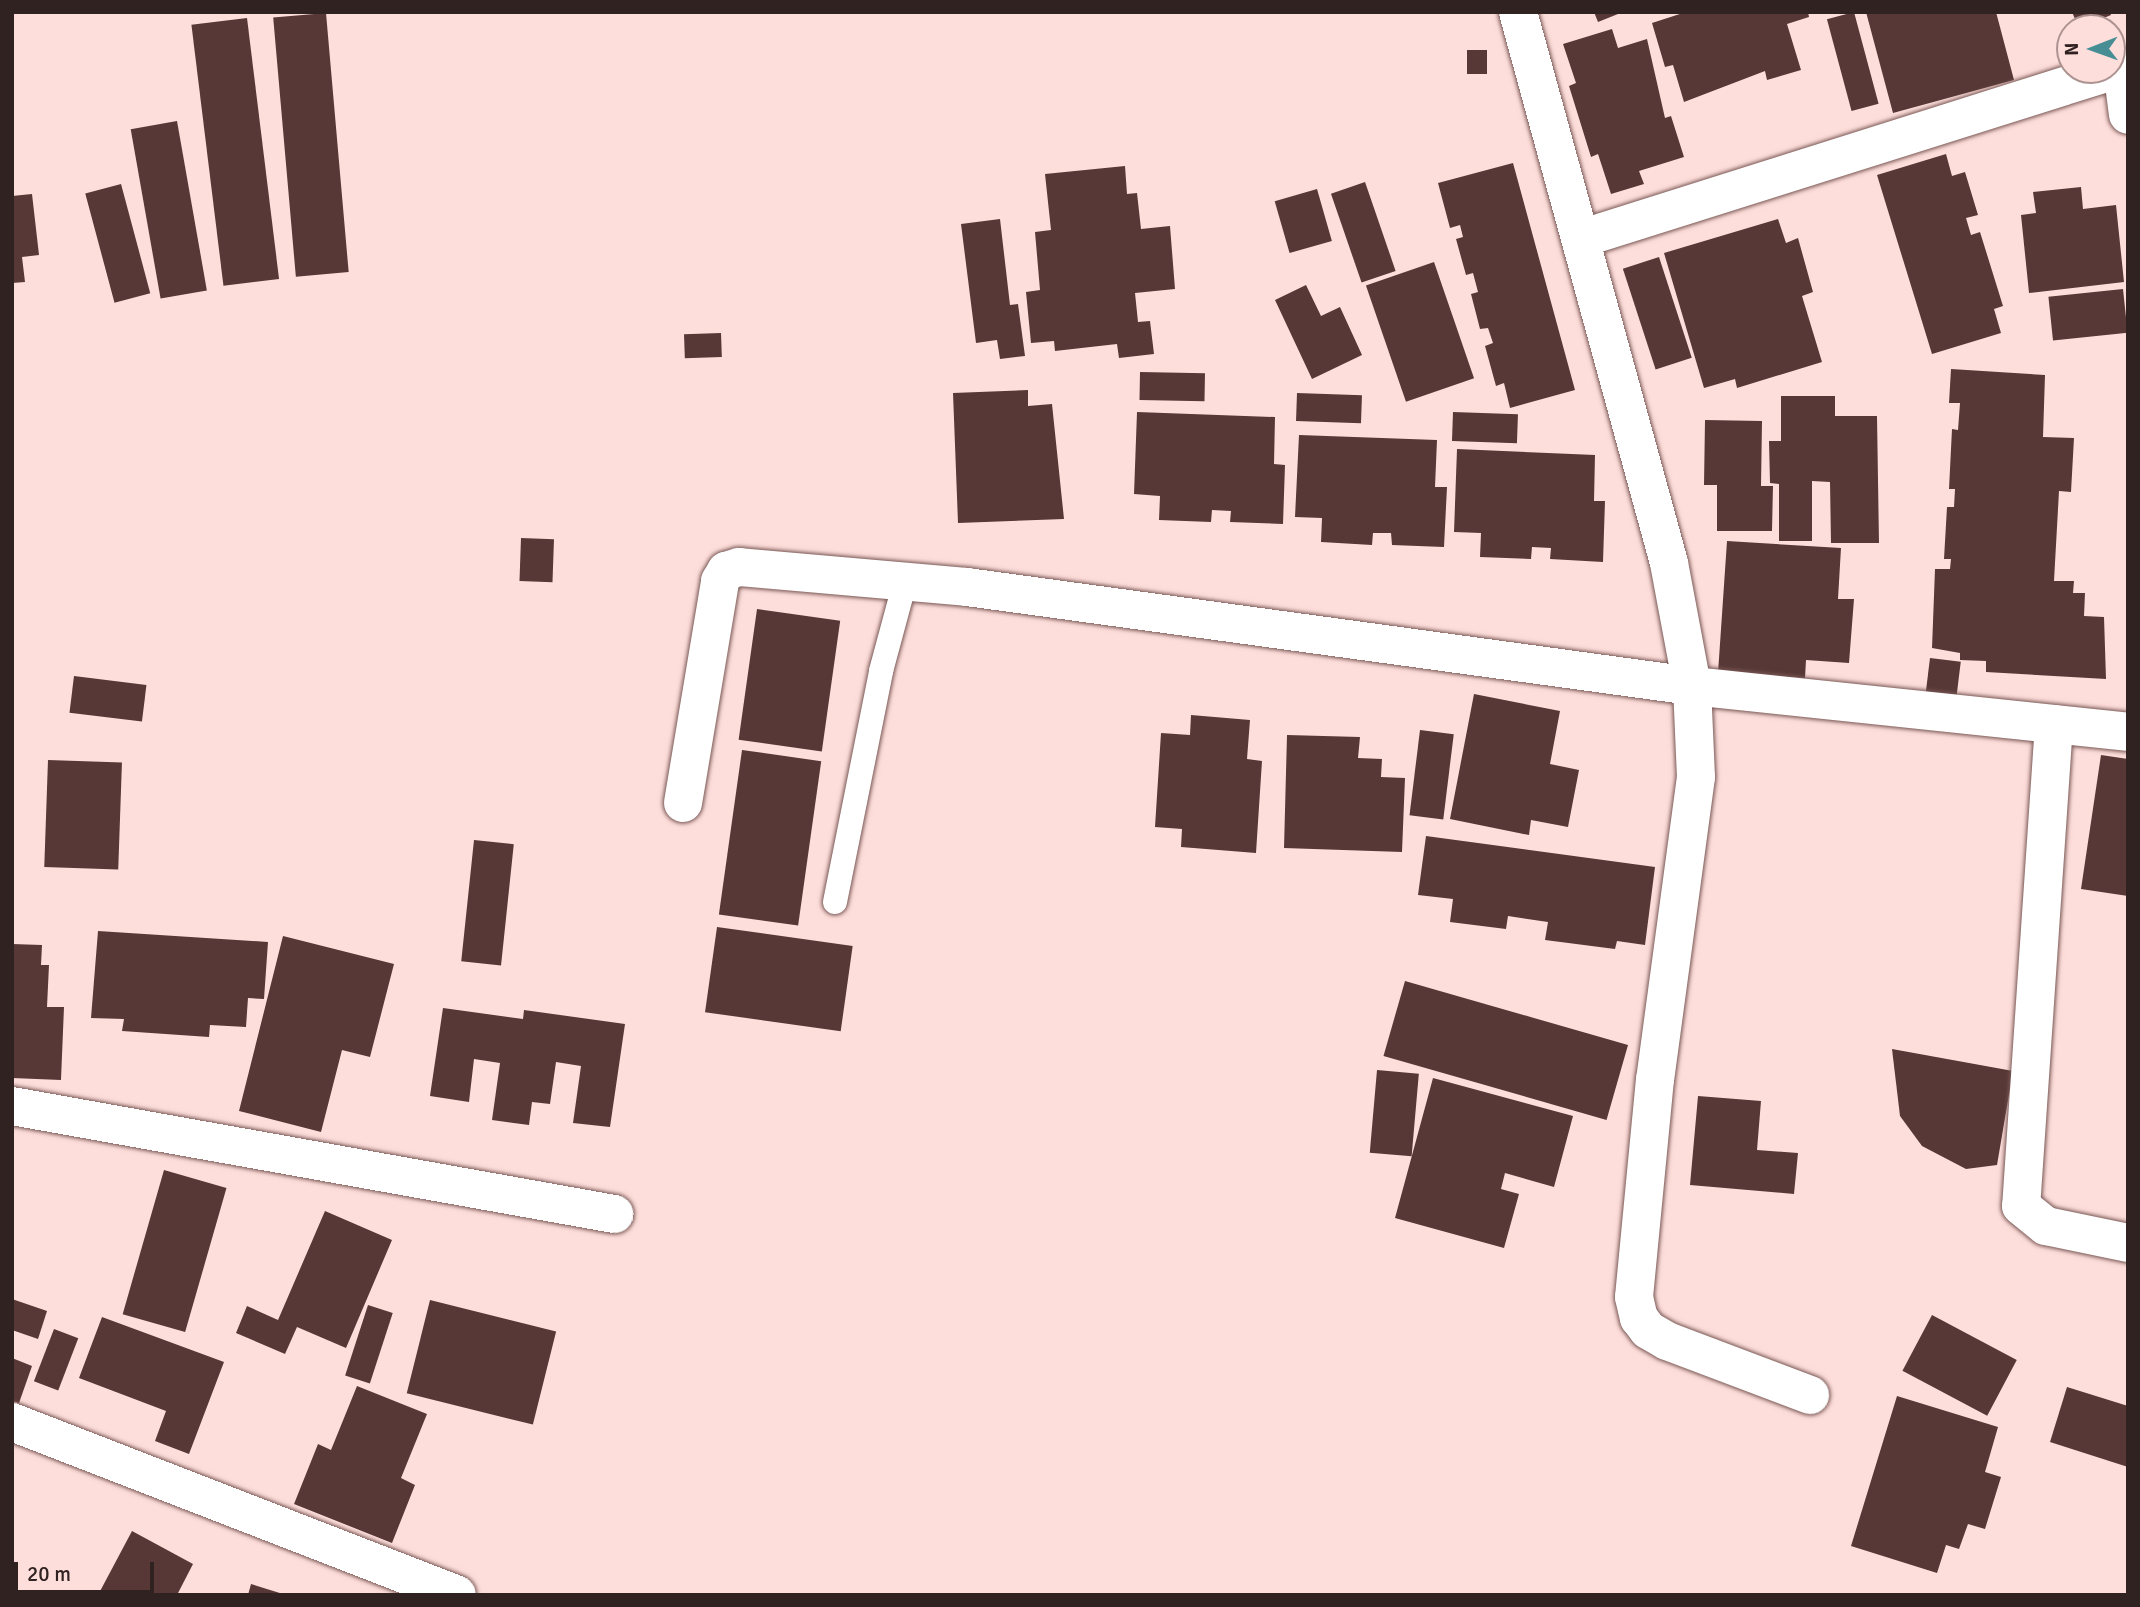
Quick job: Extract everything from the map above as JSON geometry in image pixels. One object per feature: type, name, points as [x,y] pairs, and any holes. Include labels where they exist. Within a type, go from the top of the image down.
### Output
[{"type":"street","points":[[1518,12],[1583,237],[1670,563],[1692,686],[1696,777],[1655,1079],[1634,1297],[1639,1318],[1648,1330],[1667,1341],[1810,1395]]},
{"type":"street","points":[[1583,237],[2122,68],[2128,115]]},
{"type":"street","points":[[682,803],[726,571],[739,566],[905,582],[1280,628],[1692,686],[2128,732]]},
{"type":"street","points":[[2054,724],[2021,1206],[2046,1226],[2128,1242]]},
{"type":"street","points":[[12,1106],[614,1214]]},
{"type":"street","points":[[12,1422],[457,1595]]},
{"type":"lane","points":[[835,902],[881,671],[905,582]]},
{"type":"building","points":[[1594,12],[1623,12],[1598,22]]},
{"type":"building","points":[[1686,12],[1808,12],[1809,17],[1787,24],[1801,70],[1767,80],[1765,71],[1684,102],[1673,65],[1665,67],[1652,23]]},
{"type":"building","points":[[1854,12],[1879,104],[1852,111],[1827,19]]},
{"type":"building","points":[[1866,12],[1996,12],[2014,80],[1893,113]]},
{"type":"building","points":[[2072,12],[2111,14],[2073,14]]},
{"type":"building","points":[[326,13],[349,272],[296,277],[273,18]]},
{"type":"building","points":[[247,18],[279,279],[223,286],[191,25]]},
{"type":"building","points":[[1612,29],[1618,48],[1647,39],[1665,118],[1671,116],[1684,157],[1639,171],[1644,184],[1611,194],[1598,154],[1591,157],[1569,86],[1576,83],[1563,44]]},
{"type":"building","points":[[1467,50],[1487,50],[1487,74],[1467,74]]},
{"type":"building","points":[[177,121],[207,290],[161,299],[131,129]]},
{"type":"building","points":[[1946,154],[1952,176],[1965,172],[1978,215],[1966,218],[1971,235],[1980,232],[2003,306],[1994,309],[2001,333],[1932,354],[1877,175]]},
{"type":"building","points":[[1513,163],[1575,390],[1510,408],[1504,383],[1496,386],[1485,346],[1493,343],[1488,328],[1480,329],[1471,294],[1478,292],[1473,273],[1466,275],[1456,239],[1463,237],[1460,225],[1450,228],[1438,183]]},
{"type":"building","points":[[1125,166],[1127,194],[1137,193],[1141,229],[1170,226],[1175,289],[1135,293],[1138,322],[1150,321],[1154,354],[1119,358],[1117,344],[1055,351],[1054,341],[1031,343],[1026,292],[1040,290],[1035,232],[1051,230],[1045,174]]},
{"type":"building","points":[[1365,182],[1396,271],[1362,283],[1331,194]]},
{"type":"building","points":[[121,184],[150,293],[115,303],[85,194]]},
{"type":"building","points":[[2081,187],[2083,209],[2116,205],[2124,282],[2029,293],[2021,215],[2036,213],[2033,192]]},
{"type":"building","points":[[1317,189],[1332,241],[1290,253],[1275,201]]},
{"type":"building","points":[[32,194],[39,255],[22,257],[25,282],[12,283],[12,196]]},
{"type":"building","points":[[1000,219],[1010,305],[1018,304],[1025,356],[1000,359],[997,340],[976,343],[961,224]]},
{"type":"building","points":[[1778,219],[1786,243],[1798,238],[1813,292],[1802,296],[1822,362],[1737,388],[1735,379],[1704,388],[1664,253]]},
{"type":"building","points":[[1659,257],[1692,358],[1656,370],[1623,269]]},
{"type":"building","points":[[1434,262],[1474,378],[1406,402],[1366,285]]},
{"type":"building","points":[[1306,285],[1321,316],[1340,307],[1362,355],[1312,379],[1275,300]]},
{"type":"building","points":[[2123,289],[2128,333],[2053,341],[2048,297]]},
{"type":"building","points":[[721,333],[722,357],[685,358],[684,334]]},
{"type":"building","points":[[1951,369],[2045,375],[2043,437],[2074,438],[2071,492],[2059,491],[2054,581],[2074,581],[2073,593],[2085,593],[2084,616],[2104,617],[2106,679],[1986,672],[1986,661],[1960,660],[1960,653],[1932,648],[1935,569],[1950,569],[1951,559],[1944,559],[1947,507],[1954,507],[1955,489],[1949,489],[1952,429],[1958,430],[1960,403],[1949,403]]},
{"type":"building","points":[[1140,372],[1205,373],[1205,401],[1140,400]]},
{"type":"building","points":[[1028,390],[1028,406],[1052,404],[1064,519],[958,523],[953,393]]},
{"type":"building","points":[[1297,393],[1362,395],[1361,423],[1296,421]]},
{"type":"building","points":[[1781,396],[1835,396],[1835,416],[1877,416],[1879,543],[1831,543],[1830,482],[1812,481],[1812,541],[1779,541],[1779,484],[1770,483],[1769,441],[1781,441]]},
{"type":"building","points":[[1137,412],[1275,417],[1274,464],[1285,465],[1283,524],[1230,522],[1231,511],[1212,510],[1211,522],[1159,520],[1160,496],[1134,494]]},
{"type":"building","points":[[1453,412],[1518,414],[1517,443],[1452,441]]},
{"type":"building","points":[[1705,420],[1762,421],[1761,486],[1773,486],[1772,531],[1717,531],[1717,485],[1704,485]]},
{"type":"building","points":[[1299,435],[1437,440],[1435,487],[1447,487],[1444,547],[1392,545],[1391,533],[1373,533],[1372,545],[1321,542],[1322,518],[1295,517]]},
{"type":"building","points":[[1457,449],[1595,455],[1594,501],[1605,501],[1603,562],[1550,559],[1551,548],[1532,547],[1531,559],[1480,557],[1481,533],[1454,532]]},
{"type":"building","points":[[521,538],[554,539],[552,582],[519,581]]},
{"type":"building","points":[[1727,541],[1841,548],[1838,599],[1854,599],[1849,663],[1806,660],[1805,678],[1718,673]]},
{"type":"building","points":[[757,609],[840,621],[822,751],[739,740]]},
{"type":"building","points":[[1930,658],[1961,662],[1957,696],[1926,692]]},
{"type":"building","points":[[74,676],[146,685],[142,722],[69,713]]},
{"type":"building","points":[[1474,694],[1560,711],[1550,764],[1579,770],[1568,827],[1531,820],[1529,835],[1450,819]]},
{"type":"building","points":[[1191,715],[1250,720],[1247,759],[1262,761],[1256,853],[1181,847],[1182,829],[1155,827],[1161,733],[1190,735]]},
{"type":"building","points":[[1420,730],[1454,734],[1443,820],[1410,815]]},
{"type":"building","points":[[1287,735],[1360,737],[1358,758],[1382,759],[1381,777],[1405,778],[1402,852],[1284,848]]},
{"type":"building","points":[[742,750],[821,761],[798,926],[719,914]]},
{"type":"building","points":[[2101,755],[2128,759],[2128,896],[2081,889]]},
{"type":"building","points":[[48,760],[122,763],[118,870],[44,867]]},
{"type":"building","points":[[1426,836],[1655,867],[1645,945],[1617,941],[1615,949],[1545,940],[1548,922],[1508,916],[1506,929],[1450,922],[1453,899],[1418,895]]},
{"type":"building","points":[[474,840],[514,844],[501,966],[461,961]]},
{"type":"building","points":[[717,927],[853,946],[841,1031],[705,1012]]},
{"type":"building","points":[[98,931],[268,942],[264,999],[248,998],[246,1027],[210,1025],[209,1037],[122,1031],[124,1019],[91,1018]]},
{"type":"building","points":[[283,936],[394,964],[370,1057],[342,1050],[321,1132],[239,1111]]},
{"type":"building","points":[[12,944],[42,945],[41,965],[49,965],[47,1007],[64,1007],[61,1080],[12,1078]]},
{"type":"building","points":[[1405,981],[1628,1045],[1607,1120],[1384,1056]]},
{"type":"building","points":[[443,1008],[523,1019],[524,1010],[625,1024],[610,1127],[573,1123],[581,1066],[556,1062],[550,1104],[532,1102],[529,1125],[492,1120],[500,1063],[474,1059],[469,1102],[430,1096]]},
{"type":"building","points":[[1892,1049],[2013,1071],[1997,1165],[1966,1169],[1922,1146],[1900,1116]]},
{"type":"building","points":[[1377,1070],[1419,1074],[1412,1156],[1370,1153]]},
{"type":"building","points":[[1433,1078],[1573,1116],[1554,1187],[1505,1173],[1501,1189],[1519,1194],[1504,1248],[1395,1218]]},
{"type":"building","points":[[1698,1096],[1761,1101],[1757,1150],[1798,1153],[1794,1194],[1690,1185]]},
{"type":"building","points":[[164,1170],[226,1188],[185,1332],[123,1314]]},
{"type":"building","points":[[325,1211],[392,1240],[346,1348],[297,1327],[285,1354],[236,1333],[247,1306],[278,1320]]},
{"type":"building","points":[[12,1299],[47,1311],[38,1339],[12,1330]]},
{"type":"building","points":[[430,1300],[556,1331],[533,1425],[407,1393]]},
{"type":"building","points":[[368,1305],[393,1313],[370,1383],[345,1375]]},
{"type":"building","points":[[1932,1315],[2017,1360],[1987,1416],[1902,1371]]},
{"type":"building","points":[[102,1317],[224,1362],[189,1454],[155,1441],[166,1411],[79,1378]]},
{"type":"building","points":[[54,1329],[78,1338],[58,1391],[34,1381]]},
{"type":"building","points":[[12,1358],[32,1366],[19,1403],[12,1401]]},
{"type":"building","points":[[357,1386],[427,1414],[401,1478],[415,1485],[392,1543],[294,1504],[318,1444],[331,1450]]},
{"type":"building","points":[[2067,1387],[2128,1406],[2128,1467],[2050,1442]]},
{"type":"building","points":[[1897,1396],[1998,1427],[1985,1472],[2001,1477],[1985,1529],[1968,1524],[1959,1549],[1946,1545],[1937,1573],[1851,1546]]},
{"type":"building","points":[[132,1531],[193,1564],[177,1595],[98,1595]]},
{"type":"building","points":[[251,1584],[283,1594],[283,1595],[248,1595]]}]
